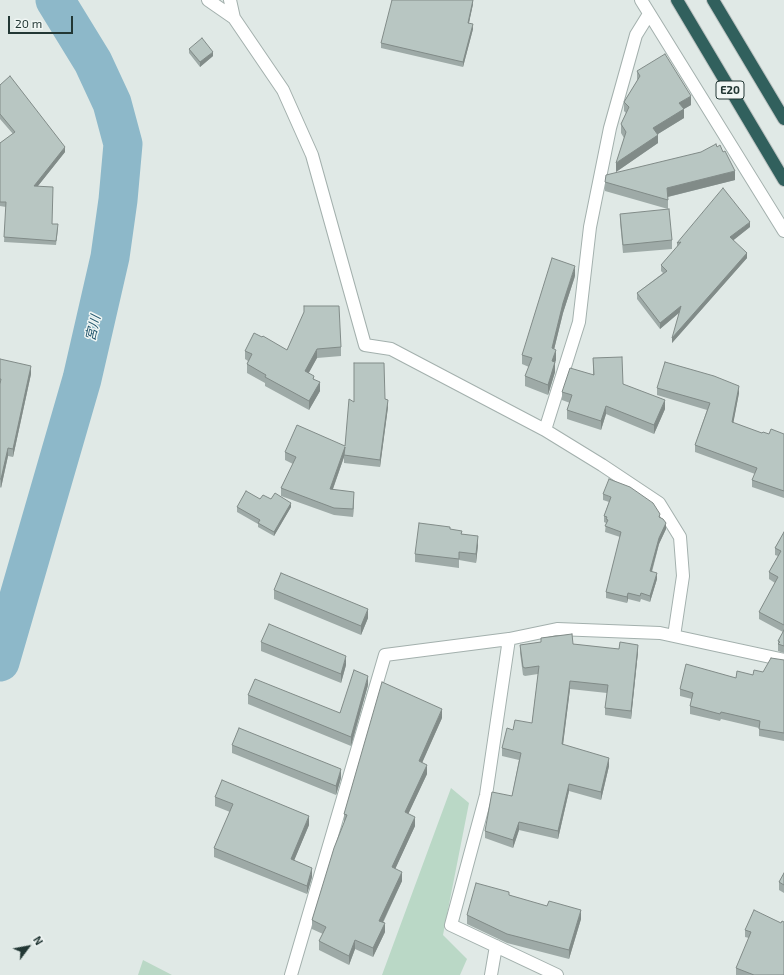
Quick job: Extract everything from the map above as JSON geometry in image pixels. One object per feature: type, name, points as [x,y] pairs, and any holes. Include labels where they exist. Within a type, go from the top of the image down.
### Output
[{"type":"highway","name":"E20","points":[[677,0],[784,180]]},
{"type":"highway","name":"E20","points":[[713,0],[784,119]]},
{"type":"street","points":[[208,0],[234,18],[284,90],[312,155],[365,345],[391,349],[545,430],[602,465],[659,503],[680,537],[683,576],[674,636]]},
{"type":"street","points":[[230,0],[234,18]]},
{"type":"street","points":[[641,0],[784,231]]},
{"type":"street","points":[[545,430],[579,322],[590,227],[610,128],[636,35],[649,14]]},
{"type":"street","points":[[291,975],[385,654],[509,639],[557,629],[660,633],[784,660]]},
{"type":"street","points":[[509,639],[486,795],[451,925],[557,975]]},
{"type":"street","points":[[490,975],[496,946]]},
{"type":"green space","points":[[451,788],[469,803],[443,935],[467,959],[460,975],[382,975]]},
{"type":"green space","points":[[143,960],[172,975],[138,975]]},
{"type":"building","points":[[392,0],[473,0],[468,23],[473,24],[463,62],[381,43]]},
{"type":"building","points":[[202,38],[213,52],[200,62],[189,49]]},
{"type":"building","points":[[665,54],[691,96],[679,103],[684,109],[653,128],[658,135],[616,163],[626,132],[621,124],[629,107],[624,102],[640,76],[637,71]]},
{"type":"building","points":[[10,76],[65,147],[34,186],[53,187],[52,224],[58,224],[56,241],[4,237],[6,202],[0,202],[0,143],[15,132],[0,114],[0,85]]},
{"type":"building","points":[[716,144],[717,147],[720,145],[723,152],[725,151],[735,171],[667,188],[668,200],[605,182],[606,175],[701,152]]},
{"type":"building","points":[[723,188],[750,222],[730,237],[747,253],[672,338],[681,306],[660,323],[637,293],[667,271],[661,265],[681,242],[677,243]]},
{"type":"building","points":[[669,209],[672,240],[623,245],[620,214]]},
{"type":"building","points":[[552,258],[575,266],[563,303],[552,348],[556,350],[552,361],[555,362],[548,385],[525,376],[532,358],[522,355]]},
{"type":"building","points":[[304,306],[339,306],[341,347],[317,349],[305,371],[314,376],[313,379],[320,382],[309,401],[265,377],[266,375],[247,364],[252,354],[245,351],[254,333],[262,337],[263,336],[287,350],[304,312]]},
{"type":"building","points":[[622,357],[623,384],[665,400],[654,425],[606,406],[601,421],[567,410],[572,395],[562,392],[570,368],[594,375],[593,358]]},
{"type":"building","points":[[0,359],[31,366],[13,449],[8,448],[1,479],[0,479]]},
{"type":"building","points":[[665,362],[714,376],[739,386],[732,422],[762,433],[769,434],[771,429],[784,434],[784,491],[752,480],[757,468],[695,445],[710,403],[657,388]]},
{"type":"building","points":[[354,363],[384,363],[385,399],[388,400],[380,460],[344,455],[345,447],[330,489],[354,492],[353,509],[334,508],[281,488],[296,457],[285,452],[297,425],[345,446],[349,399],[354,402]]},
{"type":"building","points":[[609,479],[630,487],[653,503],[660,514],[659,517],[666,523],[659,538],[650,571],[657,573],[650,596],[641,593],[640,596],[628,593],[627,597],[606,592],[621,532],[605,526],[608,520],[606,519],[607,517],[604,516],[611,497],[603,494]]},
{"type":"building","points":[[246,491],[260,499],[263,495],[271,499],[275,493],[291,503],[274,532],[258,523],[260,520],[237,507]]},
{"type":"building","points":[[419,523],[450,527],[450,529],[462,531],[461,534],[478,536],[476,554],[459,552],[459,559],[415,554]]},
{"type":"building","points":[[784,532],[784,625],[759,612],[778,577],[769,572],[781,551],[775,548]]},
{"type":"building","points":[[281,573],[368,609],[361,626],[274,590]]},
{"type":"building","points":[[269,624],[346,656],[341,674],[261,642]]},
{"type":"building","points":[[784,630],[784,646],[778,644],[780,642],[778,641]]},
{"type":"building","points":[[572,634],[573,644],[619,649],[620,642],[638,645],[631,711],[605,708],[608,685],[570,681],[562,744],[609,758],[601,792],[569,784],[558,831],[519,822],[513,840],[485,831],[492,792],[512,796],[521,753],[502,748],[507,728],[513,730],[515,720],[532,723],[539,666],[523,667],[520,645],[541,642],[541,638]]},
{"type":"building","points":[[771,658],[784,660],[784,733],[759,729],[760,721],[721,712],[720,714],[690,706],[693,693],[680,689],[686,664],[736,678],[737,671],[753,675],[754,670],[763,672]]},
{"type":"building","points":[[354,670],[368,676],[351,737],[248,695],[255,679],[340,713]]},
{"type":"building","points":[[382,682],[442,709],[419,761],[427,765],[405,812],[415,817],[392,867],[402,872],[379,921],[385,923],[373,948],[355,940],[349,956],[319,941],[326,927],[312,920],[334,848],[347,815],[344,814]]},
{"type":"building","points":[[239,728],[341,769],[336,786],[232,745]]},
{"type":"building","points":[[222,780],[309,816],[291,859],[312,868],[307,886],[214,848],[233,804],[215,797]]},
{"type":"building","points":[[784,873],[784,885],[779,882]]},
{"type":"building","points":[[476,883],[509,892],[509,895],[547,906],[549,901],[581,910],[569,950],[507,934],[467,915]]},
{"type":"building","points":[[754,910],[781,923],[782,921],[784,922],[784,975],[754,975],[736,968],[751,932],[745,930]]},
{"type":"waterway","name":"宮川","points":[[0,662],[82,379],[110,257],[118,200],[123,144],[112,103],[93,62],[55,0]]}]
